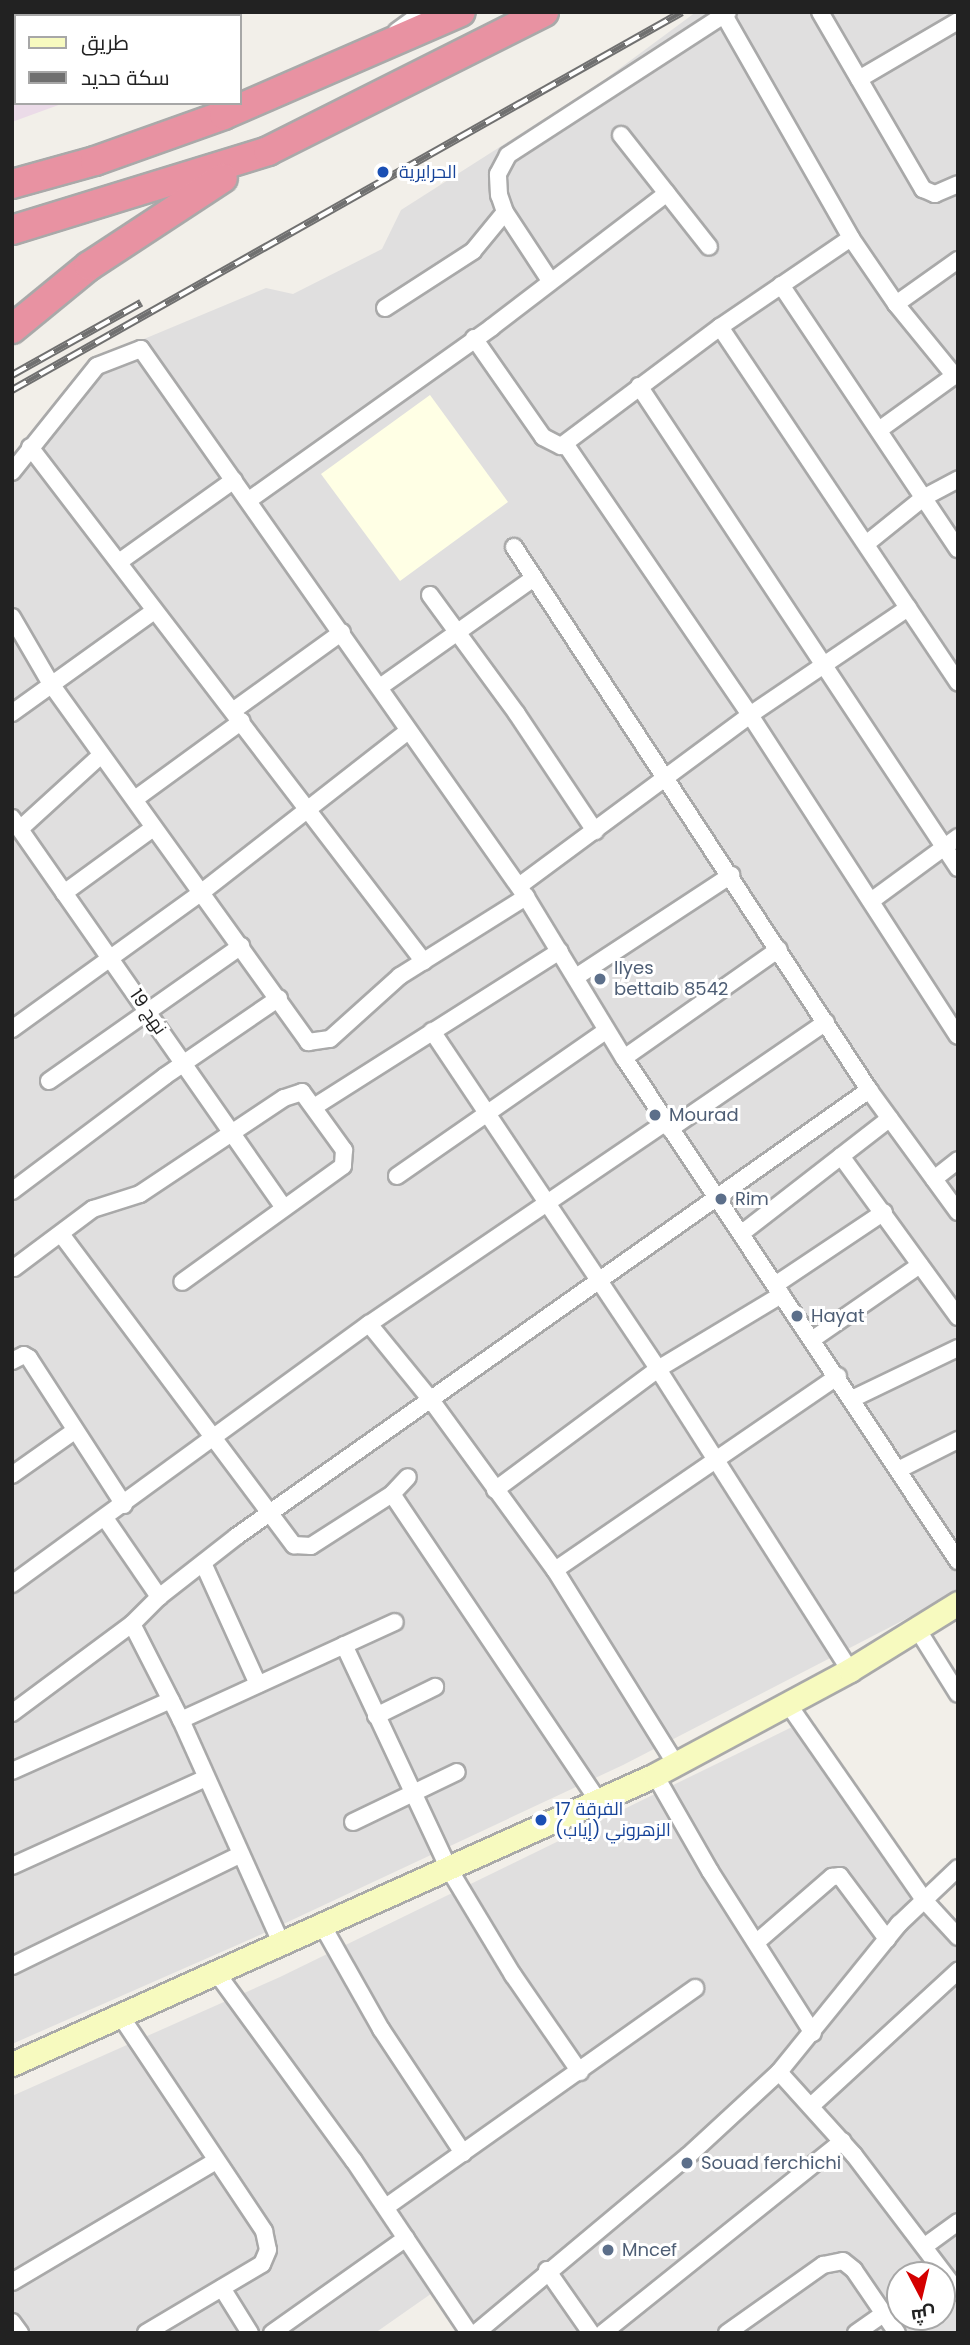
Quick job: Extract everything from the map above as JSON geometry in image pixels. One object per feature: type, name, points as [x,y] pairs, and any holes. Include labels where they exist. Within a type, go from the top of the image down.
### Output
[{"type":"highway","points":[[12,184],[51,174],[224,115],[461,12]]},
{"type":"highway","points":[[12,329],[132,235],[268,151],[544,12]]},
{"type":"highway","points":[[12,230],[268,151]]},
{"type":"highway","points":[[12,175],[51,174]]},
{"type":"main road","points":[[12,2064],[655,1775],[850,1670],[958,1603]]},
{"type":"street","points":[[388,46],[399,28],[423,12]]},
{"type":"street","points":[[820,12],[923,189],[935,194],[958,184]]},
{"type":"street","points":[[549,279],[505,212],[498,174],[515,148],[726,14],[851,238],[896,304],[956,374],[879,430]]},
{"type":"street","points":[[859,79],[958,21]]},
{"type":"street","points":[[621,135],[709,247]]},
{"type":"street","points":[[248,500],[474,338],[549,279],[667,193]]},
{"type":"street","points":[[385,308],[472,251],[505,212]]},
{"type":"street","points":[[474,338],[543,436],[552,445],[566,445],[639,386],[720,327],[851,238]]},
{"type":"street","points":[[896,304],[958,260]]},
{"type":"street","points":[[781,285],[958,549]]},
{"type":"street","points":[[720,327],[958,683]]},
{"type":"street","points":[[12,472],[97,366],[141,349],[522,892],[668,1126],[853,1398],[958,1561]]},
{"type":"street","points":[[639,386],[958,868]]},
{"type":"street","points":[[566,445],[750,715],[958,1036]]},
{"type":"street","points":[[30,447],[424,962]]},
{"type":"street","points":[[866,544],[923,498],[958,479]]},
{"type":"street","points":[[119,562],[234,480]]},
{"type":"street","points":[[514,547],[779,948],[869,1090],[958,1212]]},
{"type":"street","points":[[380,687],[534,578]]},
{"type":"street","points":[[430,595],[594,831]]},
{"type":"street","points":[[12,617],[51,684],[308,1042],[322,1042],[382,990],[522,892],[594,831],[750,715],[824,662],[908,608]]},
{"type":"street","points":[[12,713],[154,611]]},
{"type":"street","points":[[135,799],[342,632]]},
{"type":"street","points":[[12,1029],[202,892],[408,731]]},
{"type":"street","points":[[16,824],[101,755]]},
{"type":"street","name":"نهج 19","points":[[16,824],[113,958],[282,1207]]},
{"type":"street","points":[[64,892],[153,828]]},
{"type":"street","points":[[871,901],[958,837]]},
{"type":"street","points":[[576,977],[731,875]]},
{"type":"street","points":[[49,1081],[241,946]]},
{"type":"street","points":[[624,1058],[779,948]]},
{"type":"street","points":[[314,1107],[560,951]]},
{"type":"street","points":[[12,1191],[279,999]]},
{"type":"street","points":[[12,1584],[124,1505],[210,1437],[280,1392],[369,1324],[547,1199],[668,1126],[826,1022]]},
{"type":"street","points":[[432,1031],[490,1113],[598,1282],[718,1460],[850,1670]]},
{"type":"street","points":[[397,1176],[607,1031]]},
{"type":"street","points":[[12,1713],[132,1624],[159,1597],[268,1514],[869,1090]]},
{"type":"street","points":[[14,1268],[93,1209],[140,1194],[297,1092],[314,1107],[344,1150],[346,1161],[182,1282]]},
{"type":"street","points":[[742,1233],[890,1118]]},
{"type":"street","points":[[841,1156],[958,1317]]},
{"type":"street","points":[[934,1179],[958,1160]]},
{"type":"street","points":[[495,1490],[658,1369],[778,1290],[884,1212]]},
{"type":"street","points":[[61,1234],[288,1540],[304,1548],[392,1494],[408,1477]]},
{"type":"street","points":[[813,1339],[920,1265]]},
{"type":"street","points":[[369,1324],[431,1400],[555,1570],[675,1763]]},
{"type":"street","points":[[853,1398],[958,1348]]},
{"type":"street","points":[[13,1361],[24,1355],[29,1358],[73,1432],[124,1505]]},
{"type":"street","points":[[555,1570],[838,1376]]},
{"type":"street","points":[[12,1475],[73,1432]]},
{"type":"street","points":[[900,1469],[958,1440]]},
{"type":"street","points":[[392,1494],[598,1800]]},
{"type":"street","points":[[105,1518],[159,1597]]},
{"type":"street","points":[[203,1563],[258,1684]]},
{"type":"street","points":[[181,1720],[395,1622]]},
{"type":"street","points":[[132,1624],[181,1720],[281,1942]]},
{"type":"street","points":[[918,1630],[958,1694]]},
{"type":"street","points":[[344,1645],[411,1793],[449,1869],[513,1975],[580,2072]]},
{"type":"street","points":[[376,1716],[435,1687]]},
{"type":"street","points":[[12,1771],[171,1700]]},
{"type":"street","points":[[788,1704],[924,1900],[958,1937]]},
{"type":"street","points":[[353,1822],[457,1772]]},
{"type":"street","points":[[655,1775],[710,1871],[758,1941],[813,2032]]},
{"type":"street","points":[[12,1866],[206,1778]]},
{"type":"street","points":[[12,1966],[240,1855]]},
{"type":"street","points":[[216,1972],[406,2238],[477,2332],[547,2270],[688,2156],[779,2072],[887,1939],[958,1868]]},
{"type":"street","points":[[758,1941],[832,1877],[840,1876],[887,1939]]},
{"type":"street","points":[[321,1923],[381,2029],[463,2153]]},
{"type":"street","points":[[811,2106],[958,1971]]},
{"type":"street","points":[[386,2207],[695,1988]]},
{"type":"street","points":[[120,2015],[264,2231],[268,2250],[262,2264],[146,2333]]},
{"type":"street","points":[[779,2072],[843,2141],[958,2292]]},
{"type":"street","points":[[603,2333],[843,2141]]},
{"type":"street","points":[[12,2282],[216,2161]]},
{"type":"street","points":[[925,2246],[958,2222]]},
{"type":"street","points":[[272,2333],[406,2238]]},
{"type":"street","points":[[727,2333],[835,2261],[849,2263],[897,2333]]},
{"type":"street","points":[[547,2270],[591,2333]]},
{"type":"street","points":[[222,2288],[250,2333]]},
{"type":"street","points":[[856,2333],[883,2314]]},
{"type":"street","points":[[12,2322],[20,2333]]},
{"type":"shaded area","points":[[12,12],[30,14],[14,14],[14,105],[59,105],[12,122]]},
{"type":"shaded area","points":[[696,12],[958,12],[958,1592],[623,1765],[262,1934],[12,2044],[12,461],[96,359],[266,288],[293,294],[382,249],[401,210],[600,83]]},
{"type":"shaded area","points":[[430,395],[508,502],[400,581],[321,474]]},
{"type":"shaded area","points":[[792,1727],[958,1937],[958,2333],[461,2333],[435,2291],[375,2333],[12,2333],[12,2096],[280,1977]]},
{"type":"railway","points":[[12,390],[682,12]]},
{"type":"railway","points":[[12,375],[141,303]]},
{"type":"place","name":"الحرايرية","points":[[383,172]]},
{"type":"place","name":"Ilyes bettaib 8542","points":[[600,979]]},
{"type":"place","name":"Mourad","points":[[655,1115]]},
{"type":"place","name":"Rim","points":[[721,1199]]},
{"type":"place","name":"Hayat","points":[[797,1316]]},
{"type":"place","name":"الفرقة 17 الزهروني (إياب)","points":[[541,1820]]},
{"type":"place","name":"Souad ferchichi","points":[[687,2163]]},
{"type":"place","name":"Mncef","points":[[608,2250]]}]
